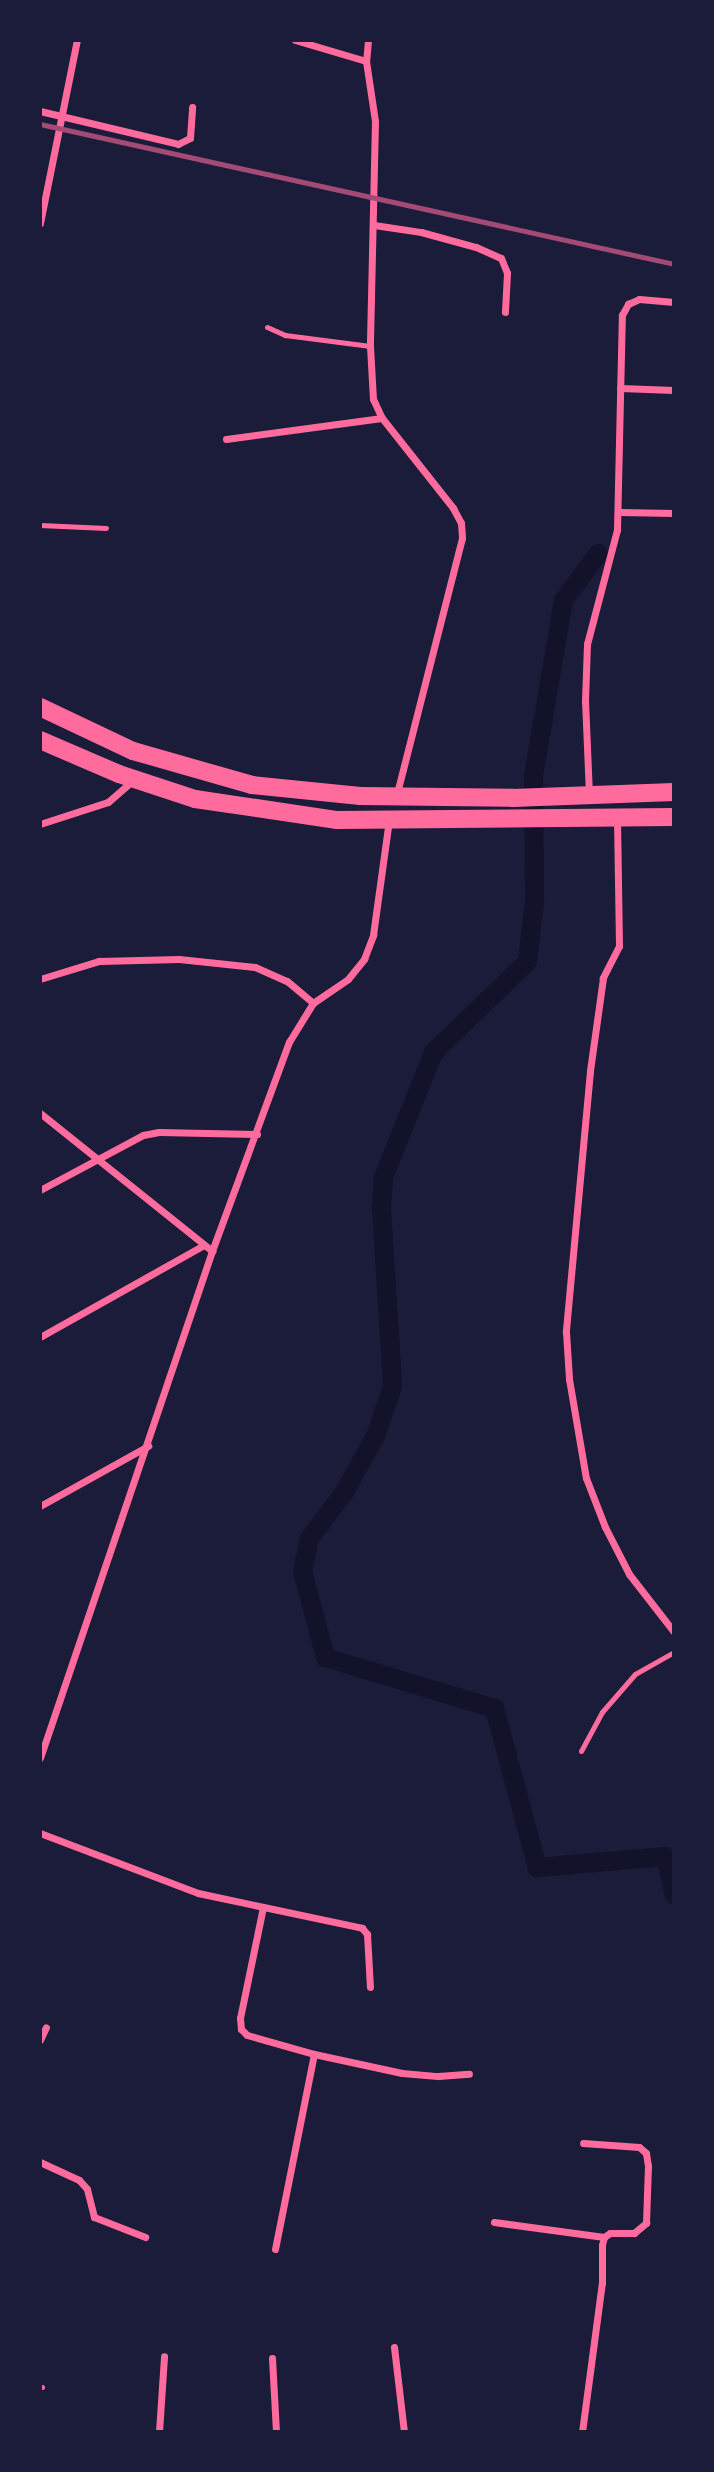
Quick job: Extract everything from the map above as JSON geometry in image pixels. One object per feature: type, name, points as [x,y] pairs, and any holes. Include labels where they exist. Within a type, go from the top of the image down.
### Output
[{"type":"highway","points":[[40,707],[133,751],[252,785],[396,797],[513,798],[674,792]]},
{"type":"highway","points":[[46,742],[134,779],[195,799],[239,808],[337,820],[674,817]]},
{"type":"street","points":[[40,223],[77,40]]},
{"type":"street","points":[[295,40],[366,61]]},
{"type":"street","points":[[368,40],[366,61],[376,121],[370,346],[373,398],[382,418],[453,508],[461,523],[462,538],[396,797]]},
{"type":"street","points":[[40,111],[178,144],[190,138],[192,107]]},
{"type":"street","points":[[374,225],[421,232],[501,258],[507,273],[505,312]]},
{"type":"street","points":[[589,796],[584,701],[587,644],[617,530],[619,512],[622,315],[628,304],[639,299],[674,302]]},
{"type":"street","points":[[620,388],[674,390]]},
{"type":"street","points":[[226,439],[382,418]]},
{"type":"street","points":[[619,512],[674,513]]},
{"type":"street","points":[[40,824],[108,802],[134,779]]},
{"type":"street","points":[[617,817],[620,946],[603,978],[590,1071],[566,1332],[569,1379],[586,1478],[605,1527],[629,1574],[674,1632]]},
{"type":"street","points":[[40,1758],[212,1251],[289,1042],[313,1003],[348,979],[364,959],[373,936],[389,820]]},
{"type":"street","points":[[40,979],[99,961],[179,959],[256,967],[286,981],[313,1003]]},
{"type":"street","points":[[40,1114],[212,1251]]},
{"type":"street","points":[[40,1190],[127,1142],[159,1132],[257,1134]]},
{"type":"street","points":[[40,1337],[204,1245]]},
{"type":"street","points":[[40,1506],[148,1446]]},
{"type":"street","points":[[40,1832],[198,1893],[362,1928],[367,1934],[370,1987]]},
{"type":"street","points":[[262,1907],[240,2018],[241,2029],[258,2040],[402,2073],[438,2076],[469,2074]]},
{"type":"street","points":[[40,2040],[46,2027]]},
{"type":"street","points":[[275,2249],[314,2054]]},
{"type":"street","points":[[494,2222],[604,2237],[610,2233],[634,2233],[642,2229],[646,2223],[646,2154],[639,2147],[583,2143]]},
{"type":"street","points":[[40,2162],[79,2180],[87,2189],[94,2217],[145,2237]]},
{"type":"street","points":[[582,2432],[602,2283],[604,2237]]},
{"type":"street","points":[[394,2347],[404,2432]]},
{"type":"street","points":[[159,2432],[164,2356]]},
{"type":"street","points":[[272,2358],[276,2432]]},
{"type":"lane","points":[[267,327],[285,335],[370,346]]},
{"type":"lane","points":[[40,525],[106,528]]},
{"type":"lane","points":[[581,1751],[602,1712],[635,1674],[674,1652]]},
{"type":"waterway","points":[[598,553],[563,600],[533,776],[534,901],[527,961],[433,1052],[383,1177],[381,1209],[392,1386],[375,1436],[343,1493],[309,1538],[302,1571],[325,1657],[494,1708],[537,1867],[665,1856],[674,1895]]},
{"type":"railway","points":[[40,124],[674,264]]}]
